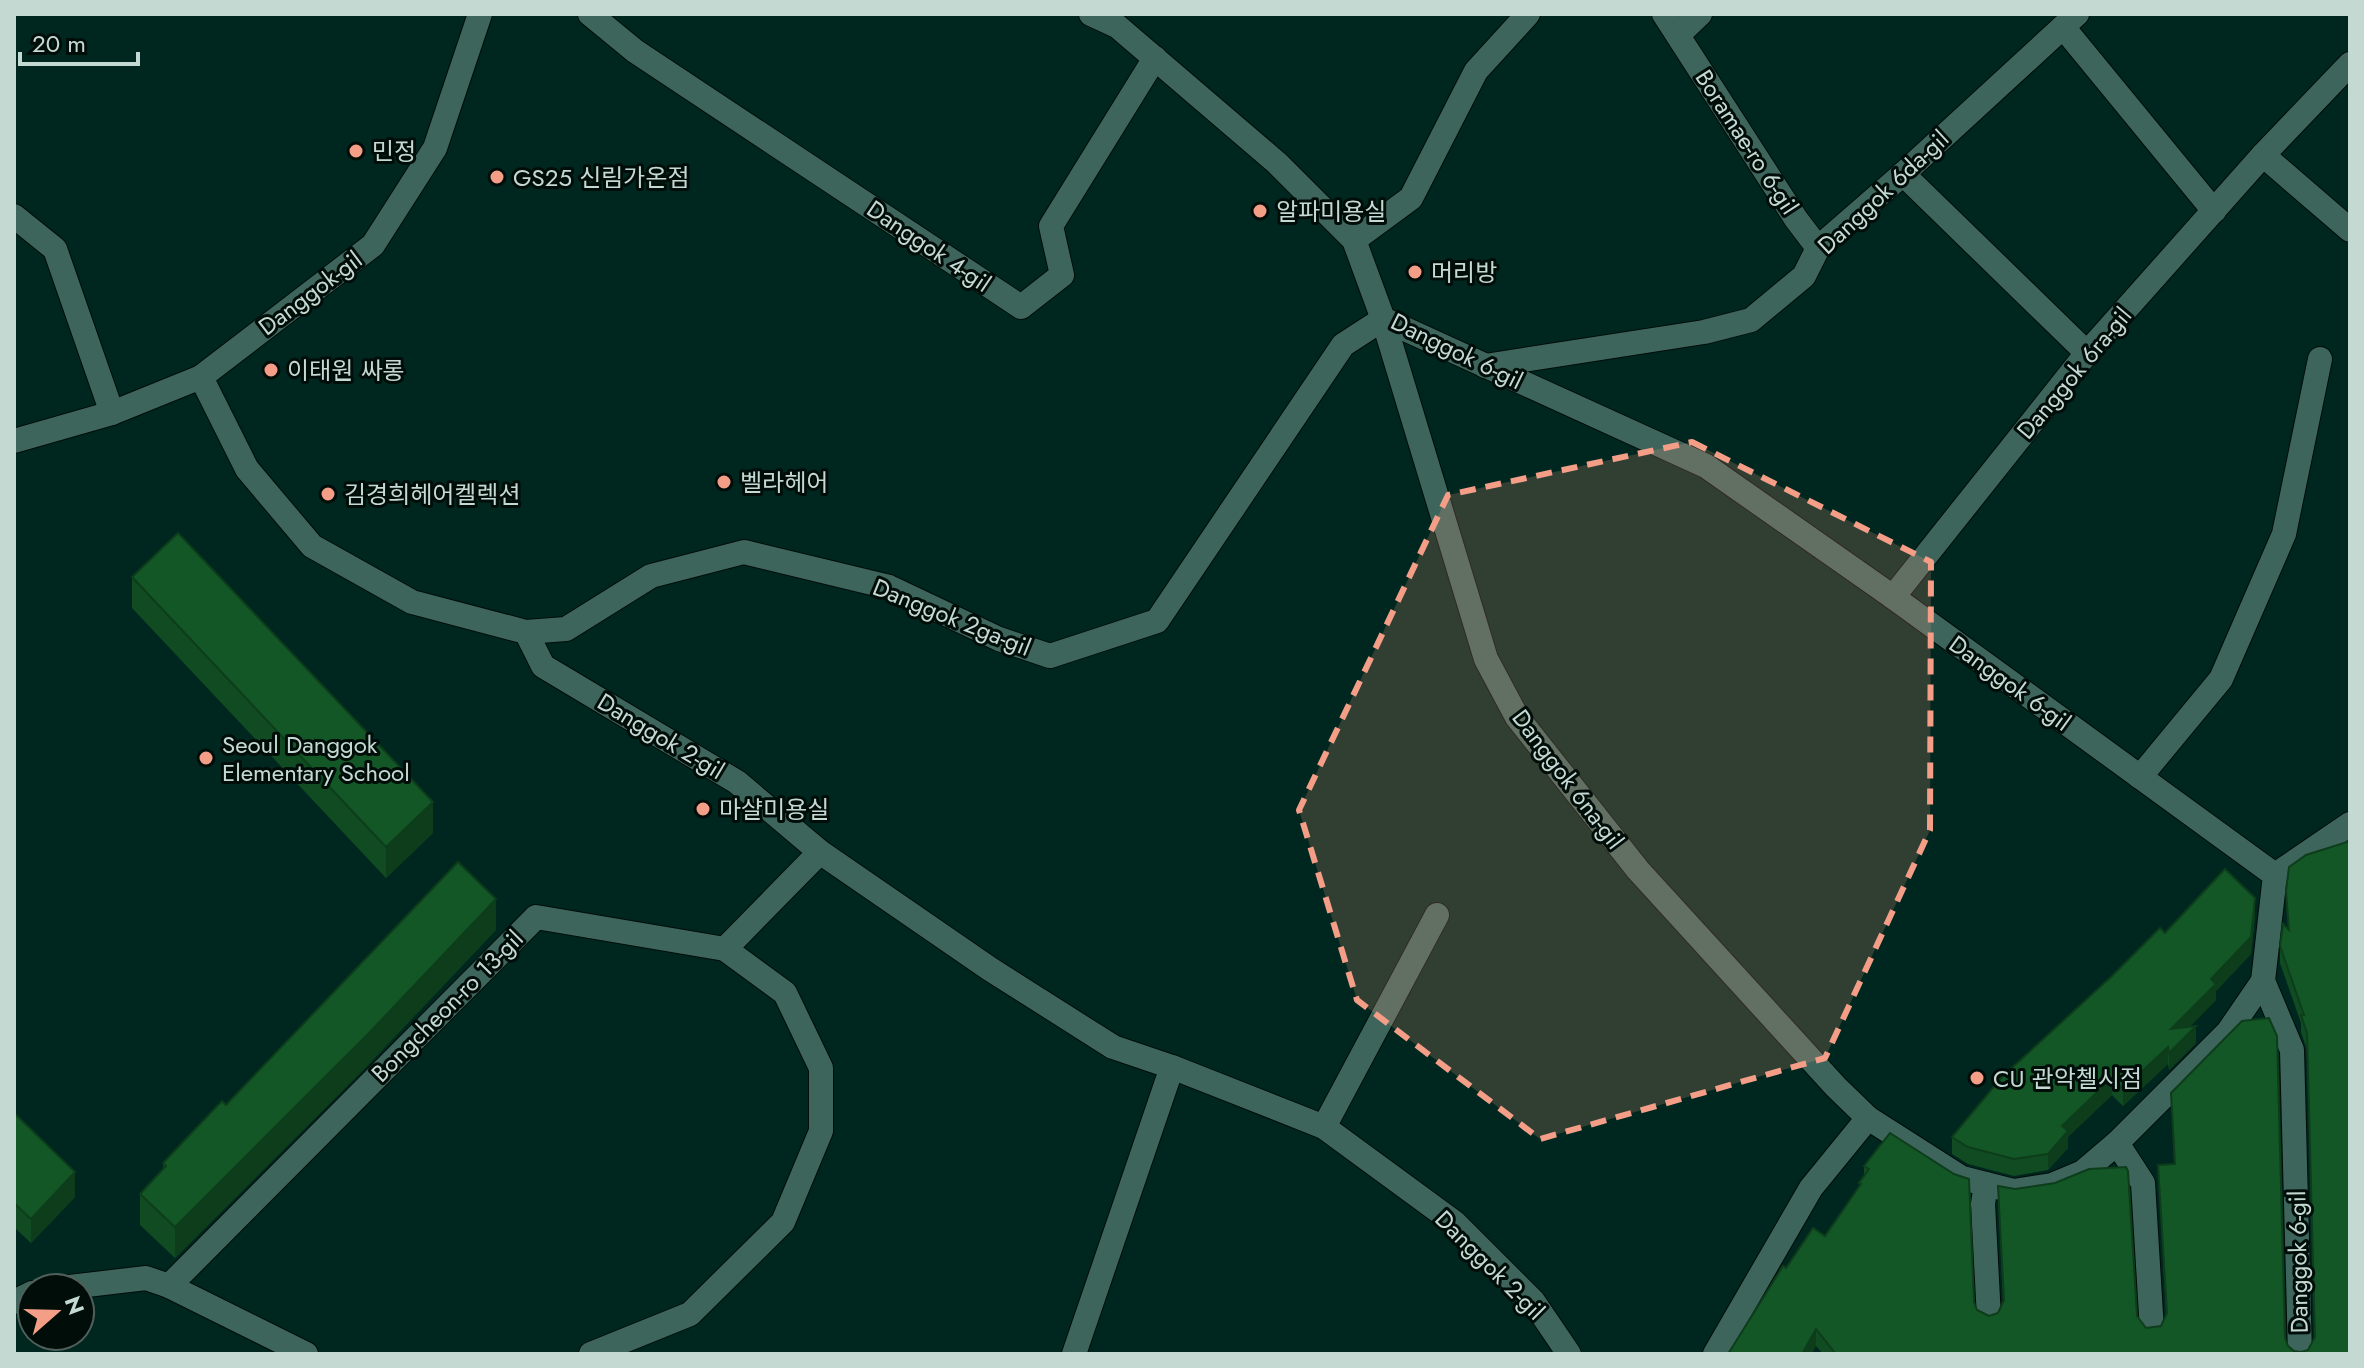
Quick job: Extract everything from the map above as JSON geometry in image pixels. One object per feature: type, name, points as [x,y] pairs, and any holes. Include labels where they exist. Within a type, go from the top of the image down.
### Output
[{"type":"street","name":"Danggok-gil","points":[[14,441],[112,413],[201,377],[373,245],[435,148],[480,14]]},
{"type":"street","name":"Danggok 4-gil","points":[[590,14],[635,51],[1021,307],[1062,275],[1051,226],[1155,58]]},
{"type":"street","name":"Danggok 6-gil","points":[[1091,14],[1117,26],[1155,58],[1277,163],[1354,240],[1383,319],[1706,466],[1893,597],[2275,875],[2263,981],[2292,1050],[2300,1354]]},
{"type":"street","points":[[1354,240],[1411,198],[1476,71],[1528,14]]},
{"type":"street","name":"Boramae-ro 6-gil","points":[[1664,14],[1796,219],[1818,248]]},
{"type":"street","points":[[1678,35],[1700,14]]},
{"type":"street","points":[[2070,21],[2214,211]]},
{"type":"street","name":"Danggok 6da-gil","points":[[1485,366],[1704,332],[1751,320],[1804,276],[1818,248],[2070,21]]},
{"type":"street","name":"Danggok 6ra-gil","points":[[1893,597],[2087,353],[2263,155],[2350,64]]},
{"type":"street","points":[[2263,155],[2350,230]]},
{"type":"street","points":[[1903,174],[2087,353]]},
{"type":"street","points":[[14,216],[55,249],[112,413]]},
{"type":"street","name":"Danggok 2ga-gil","points":[[526,632],[566,629],[651,576],[744,552],[889,587],[999,639],[1050,656],[1157,621],[1343,345],[1383,319]]},
{"type":"street","name":"Danggok 6na-gil","points":[[1383,319],[1486,659],[1517,717],[1638,870],[1868,1118],[1962,1178],[2013,1191],[2052,1185],[2083,1172],[2117,1143],[2228,1032],[2263,981]]},
{"type":"street","points":[[2140,777],[2221,679],[2284,534],[2320,359]]},
{"type":"street","points":[[201,377],[247,469],[312,546],[412,602],[526,632]]},
{"type":"street","name":"Danggok 2-gil","points":[[526,632],[543,666],[737,782],[820,852],[990,969],[1113,1047],[1324,1127],[1455,1223],[1533,1301],[1569,1354]]},
{"type":"street","points":[[2275,875],[2350,824]]},
{"type":"street","points":[[725,949],[820,852]]},
{"type":"street","points":[[1324,1127],[1437,915]]},
{"type":"street","name":"Bongcheon-ro 13-gil","points":[[169,1286],[536,917],[725,949],[785,993],[821,1068],[821,1131],[783,1222],[690,1314],[591,1354]]},
{"type":"street","points":[[1074,1354],[1172,1067]]},
{"type":"street","points":[[1715,1354],[1811,1188],[1868,1118]]},
{"type":"street","points":[[2117,1143],[2143,1183],[2152,1331]]},
{"type":"street","points":[[1986,1184],[1983,1204],[1989,1318]]},
{"type":"street","points":[[96,1284],[146,1278],[169,1286],[306,1354]]},
{"type":"highlighted area","points":[[1692,442],[1931,562],[1930,830],[1825,1058],[1540,1139],[1357,1000],[1299,810],[1448,495]]},
{"type":"building","points":[[178,533],[433,802],[386,847],[132,577]]},
{"type":"building","points":[[2350,841],[2350,1354],[1836,1354],[1816,1329],[1802,1354],[1728,1354],[1783,1266],[1786,1268],[1813,1228],[1825,1236],[1861,1184],[1869,1169],[1864,1166],[1890,1133],[1954,1174],[1969,1179],[1974,1302],[1977,1310],[1989,1316],[1998,1313],[2004,1300],[1998,1186],[2015,1189],[2055,1183],[2089,1169],[2126,1167],[2137,1316],[2146,1328],[2161,1326],[2167,1313],[2158,1165],[2175,1164],[2171,1093],[2242,1021],[2269,1018],[2277,1036],[2285,1338],[2294,1351],[2308,1350],[2315,1337],[2307,1033],[2301,1015],[2304,1015],[2280,946],[2283,924],[2289,930],[2286,891],[2289,867],[2306,855]]},
{"type":"building","points":[[458,862],[496,899],[368,1034],[175,1227],[140,1194],[166,1166],[163,1163],[222,1101],[226,1105]]},
{"type":"building","points":[[2225,869],[2255,898],[2251,937],[2211,979],[2216,984],[2171,1029],[2196,1026],[2169,1053],[2168,1047],[2123,1089],[2112,1078],[2062,1126],[2068,1131],[2048,1154],[2014,1159],[1968,1147],[1952,1137],[2002,1077],[2160,928],[2165,933]]},
{"type":"building","points":[[14,1113],[75,1172],[31,1219],[14,1203]]},
{"type":"place","name":"민정","points":[[356,151]]},
{"type":"place","name":"GS25 신림가온점","points":[[497,177]]},
{"type":"place","name":"알파미용실","points":[[1260,211]]},
{"type":"place","name":"머리방","points":[[1415,272]]},
{"type":"place","name":"이태원 싸롱","points":[[271,370]]},
{"type":"place","name":"벨라헤어","points":[[724,482]]},
{"type":"place","name":"김경희헤어켈렉션","points":[[328,494]]},
{"type":"place","name":"Seoul Danggok Elementary School","points":[[206,758]]},
{"type":"place","name":"마샬미용실","points":[[703,809]]},
{"type":"place","name":"CU 관악첼시점","points":[[1977,1078]]}]
